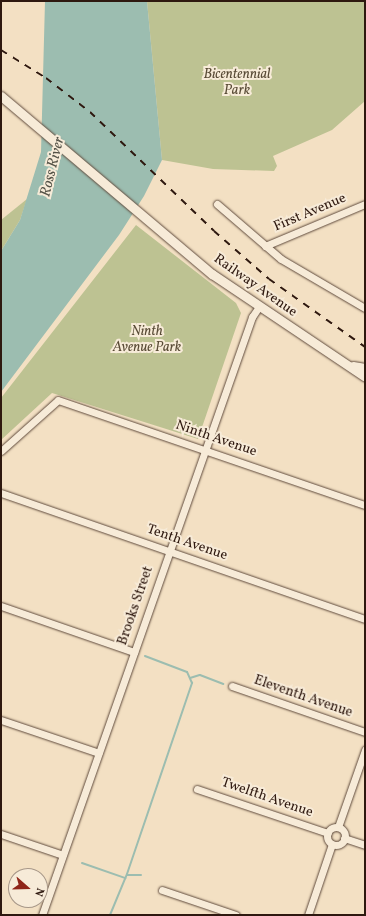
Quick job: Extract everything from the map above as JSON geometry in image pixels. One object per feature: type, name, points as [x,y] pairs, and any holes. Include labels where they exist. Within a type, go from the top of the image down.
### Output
[{"type":"main road","name":"Railway Avenue","points":[[1,96],[146,220],[212,274],[258,308],[353,366],[365,377]]},
{"type":"main road","name":"Railway Avenue","points":[[353,366],[365,368]]},
{"type":"street","points":[[217,204],[280,259],[365,308]]},
{"type":"street","name":"First Avenue","points":[[265,246],[365,204]]},
{"type":"street","name":"Brooks Street","points":[[42,915],[252,317],[258,308]]},
{"type":"street","name":"Ninth Avenue","points":[[1,451],[58,400],[206,449],[365,505]]},
{"type":"street","name":"Tenth Avenue","points":[[1,493],[365,619]]},
{"type":"street","points":[[1,606],[134,652]]},
{"type":"street","name":"Eleventh Avenue","points":[[232,686],[365,732]]},
{"type":"street","points":[[1,720],[99,753]]},
{"type":"street","points":[[308,915],[332,844],[328,833],[338,827],[365,750]]},
{"type":"street","name":"Twelfth Avenue","points":[[197,788],[328,833]]},
{"type":"street","points":[[332,844],[340,844],[344,838],[344,832],[338,827]]},
{"type":"street","points":[[1,834],[63,855]]},
{"type":"street","points":[[344,838],[365,845]]},
{"type":"street","points":[[162,890],[236,915]]},
{"type":"green space","name":"Bicentennial Park","points":[[147,1],[365,1],[365,101],[332,130],[273,156],[277,166],[274,171],[213,169],[162,160]]},
{"type":"green space","points":[[27,199],[20,220],[1,251],[1,220]]},
{"type":"green space","name":"Ninth Avenue Park","points":[[136,225],[236,303],[241,313],[198,439],[52,393],[1,440],[1,398]]},
{"type":"water","name":"Ross River","points":[[45,1],[147,1],[162,160],[144,196],[119,235],[1,392],[1,251],[20,220],[41,152]]},
{"type":"waterway","points":[[110,915],[127,874],[192,683],[187,672],[145,656]]},
{"type":"waterway","points":[[190,678],[200,675],[223,684]]},
{"type":"waterway","points":[[82,863],[125,878]]},
{"type":"waterway","points":[[127,875],[141,875]]},
{"type":"railway","points":[[1,50],[46,78],[90,112],[214,231],[269,279],[365,347]]}]
